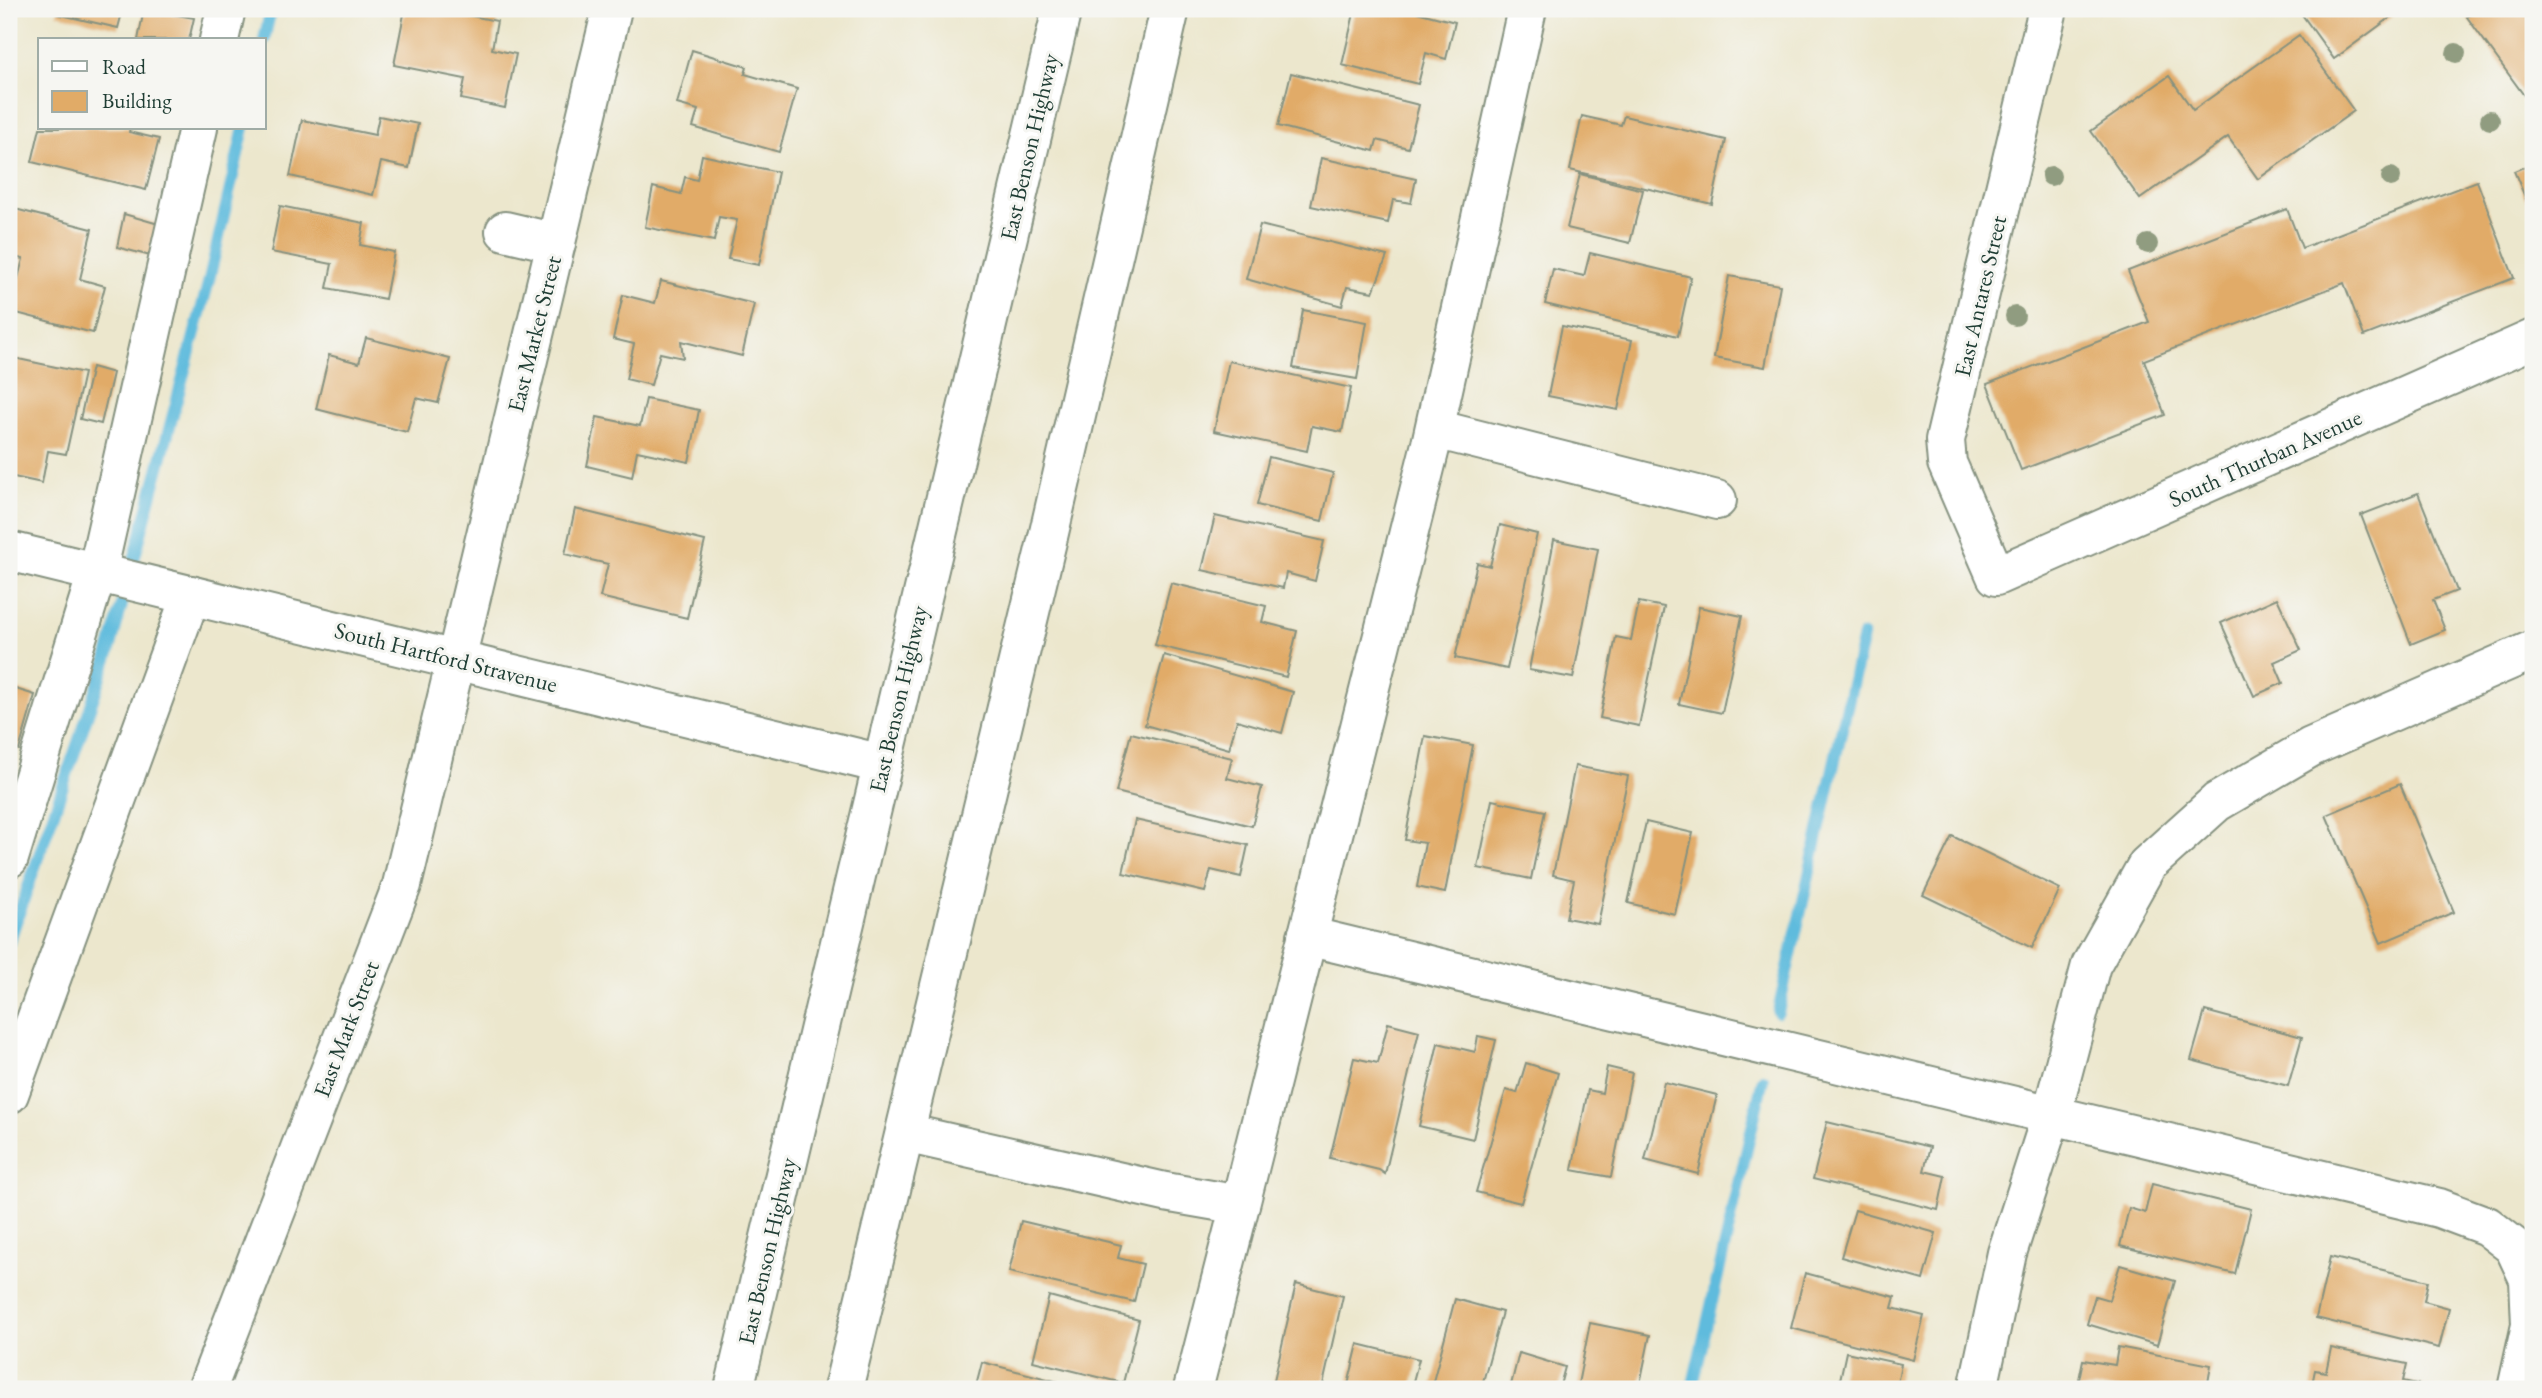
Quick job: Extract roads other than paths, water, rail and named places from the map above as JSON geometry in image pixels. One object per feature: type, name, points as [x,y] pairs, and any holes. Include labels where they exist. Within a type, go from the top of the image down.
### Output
[{"type":"street","points":[[219,38],[226,9]]},
{"type":"street","name":"East Market Street","points":[[455,660],[612,9]]},
{"type":"street","name":"East Benson Highway","points":[[734,1389],[1062,9]]},
{"type":"street","points":[[843,1389],[1048,537],[1170,9]]},
{"type":"street","points":[[1193,1389],[1435,429],[1527,9]]},
{"type":"street","name":"East Antares Street","points":[[1996,576],[1947,463],[1945,440],[2048,9]]},
{"type":"street","points":[[9,858],[97,573],[198,130]]},
{"type":"street","points":[[505,231],[556,243]]},
{"type":"street","name":"South Thurban Avenue","points":[[1996,576],[2533,339]]},
{"type":"street","points":[[1435,429],[1717,500]]},
{"type":"street","name":"South Hartford Stravenue","points":[[9,551],[882,764]]},
{"type":"street","points":[[9,1094],[191,595]]},
{"type":"street","points":[[1978,1389],[2007,1253],[2052,1113],[2091,965],[2147,865],[2217,802],[2311,747],[2533,650]]},
{"type":"street","name":"East Mark Street","points":[[207,1389],[402,885],[455,660]]},
{"type":"street","points":[[1307,936],[2440,1208],[2487,1226],[2514,1247],[2529,1279],[2531,1325],[2517,1389]]},
{"type":"street","points":[[905,1133],[1165,1192],[1240,1205]]},
{"type":"waterway","points":[[264,38],[271,9]]},
{"type":"waterway","points":[[9,942],[109,653],[208,284],[244,130]]},
{"type":"waterway","points":[[1778,1012],[1863,636]]},
{"type":"waterway","points":[[1692,1389],[1763,1079]]}]
